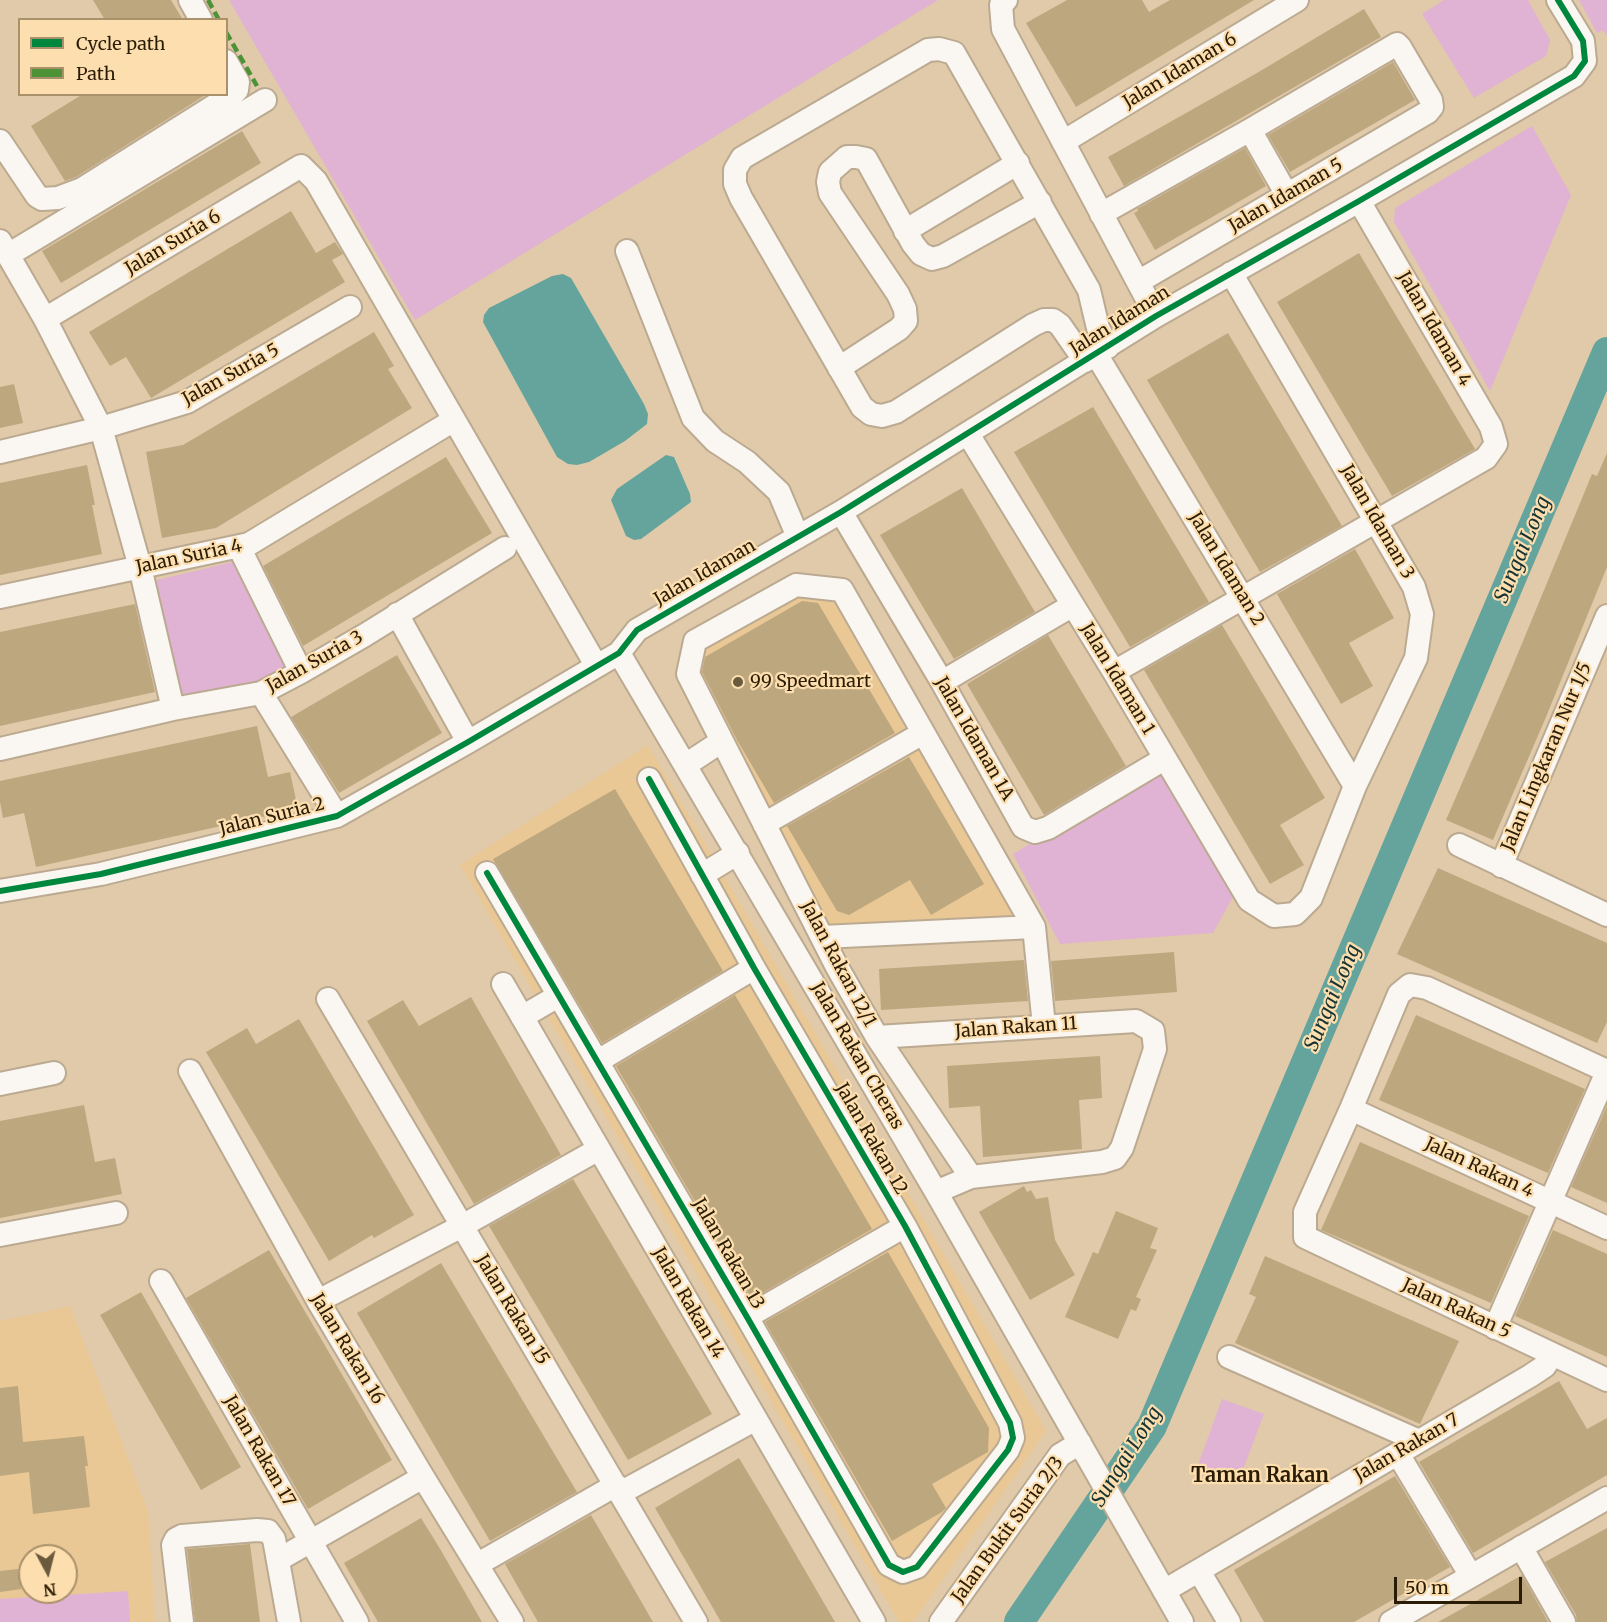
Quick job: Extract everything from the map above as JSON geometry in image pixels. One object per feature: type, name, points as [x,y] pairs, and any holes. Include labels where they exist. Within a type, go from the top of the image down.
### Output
[{"type":"street","points":[[190,0],[200,18]]},
{"type":"street","points":[[1006,0],[1001,5],[1003,29],[1155,316]]},
{"type":"street","name":"Jalan Idaman 6","points":[[1063,142],[1297,0]]},
{"type":"street","name":"Jalan Idaman","points":[[619,652],[637,630],[841,512],[1155,316],[1574,76],[1585,61],[1583,41],[1558,0]]},
{"type":"street","name":"Jalan Idaman 5","points":[[1138,282],[1428,112],[1432,106],[1431,100],[1397,44],[1250,130]]},
{"type":"street","points":[[939,49],[954,53],[1089,290],[1098,328],[1096,354],[1053,320],[1044,320],[896,412],[882,416],[871,414],[862,407],[741,198],[735,184],[735,170],[742,158],[920,54],[928,50],[939,49]]},
{"type":"street","points":[[0,141],[37,196],[42,199],[58,198],[82,189],[233,94],[237,90],[238,82],[228,64]]},
{"type":"street","points":[[173,708],[140,567],[101,428],[45,319],[4,248],[266,100]]},
{"type":"street","points":[[1101,214],[1250,130],[1287,195]]},
{"type":"street","points":[[839,368],[899,329],[906,321],[905,309],[898,294],[830,193],[828,182],[830,172],[847,157],[867,159],[905,231],[921,254],[932,259],[943,256],[1040,202]]},
{"type":"street","points":[[905,231],[1018,164]]},
{"type":"street","name":"Jalan Suria 6","points":[[45,319],[301,166],[315,181],[454,420]]},
{"type":"street","name":"Jalan Idaman 4","points":[[1359,201],[1491,427],[1496,444],[1486,458],[1376,521]]},
{"type":"street","points":[[627,251],[693,418],[715,441],[747,462],[779,492],[798,537]]},
{"type":"street","name":"Jalan Idaman 3","points":[[1231,273],[1414,587],[1422,614],[1416,658],[1355,786],[1311,898],[1295,914],[1274,916]]},
{"type":"street","name":"Jalan Suria 5","points":[[0,452],[101,428],[187,402],[350,306]]},
{"type":"street","name":"Jalan Idaman 2","points":[[1096,354],[1355,786]]},
{"type":"street","points":[[454,420],[596,665]]},
{"type":"street","name":"Jalan Suria 4","points":[[0,597],[249,544],[454,420]]},
{"type":"street","name":"Jalan Idaman 1","points":[[968,434],[1073,604],[1249,900],[1274,916]]},
{"type":"street","name":"Jalan Idaman 1A","points":[[841,512],[942,682],[1023,827],[1035,832],[1048,828],[1164,759]]},
{"type":"street","points":[[1114,672],[1376,521]]},
{"type":"street","points":[[239,547],[302,672]]},
{"type":"street","name":"Jalan Suria 3","points":[[0,748],[173,708],[261,693],[302,672],[505,548]]},
{"type":"street","name":"Jalan Rakan 12/1","points":[[923,733],[842,590],[796,585],[695,641],[688,674],[837,967],[877,1037],[971,1177]]},
{"type":"street","points":[[942,682],[1073,604]]},
{"type":"street","points":[[397,614],[468,742]]},
{"type":"street","name":"Jalan Lingkaran Nur 1/5","points":[[1501,866],[1607,616]]},
{"type":"street","name":"Jalan Suria 2","points":[[0,891],[101,874],[337,816],[468,742],[619,652]]},
{"type":"street","name":"Jalan Rakan Cheras","points":[[619,652],[687,764],[936,1192],[1182,1622]]},
{"type":"street","points":[[261,693],[337,816]]},
{"type":"street","points":[[764,824],[923,733],[1034,927],[1044,1026]]},
{"type":"street","points":[[687,764],[722,741]]},
{"type":"street","name":"Jalan Rakan 12","points":[[649,779],[754,968],[905,1226],[1010,1423],[1013,1437],[1008,1450],[960,1512]]},
{"type":"street","points":[[1459,845],[1607,915]]},
{"type":"street","points":[[702,875],[738,853]]},
{"type":"street","points":[[754,881],[784,863]]},
{"type":"street","name":"Jalan Rakan 13","points":[[488,873],[889,1565],[903,1572],[917,1568],[960,1512]]},
{"type":"street","points":[[822,937],[1034,927]]},
{"type":"street","points":[[598,1061],[754,968]]},
{"type":"street","name":"Jalan Rakan 14","points":[[503,984],[874,1622]]},
{"type":"street","points":[[1351,1109],[1399,994],[1410,985],[1426,988],[1605,1064],[1550,1201],[1495,1328]]},
{"type":"street","points":[[522,1017],[558,996]]},
{"type":"street","name":"Jalan Rakan 15","points":[[328,999],[696,1622]]},
{"type":"street","name":"Jalan Rakan 11","points":[[877,1037],[1136,1021],[1153,1031],[1155,1049],[1122,1148],[1115,1158],[1102,1162],[971,1177]]},
{"type":"street","name":"Jalan Rakan 16","points":[[190,1071],[318,1301],[512,1622]]},
{"type":"street","points":[[0,1084],[54,1073]]},
{"type":"street","name":"Jalan Rakan 4","points":[[1351,1109],[1607,1228]]},
{"type":"street","name":"Jalan Rakan 5","points":[[1351,1109],[1305,1212],[1305,1237],[1607,1380]]},
{"type":"street","points":[[318,1301],[462,1226],[598,1149]]},
{"type":"street","points":[[936,1192],[971,1177]]},
{"type":"street","points":[[0,1235],[117,1213]]},
{"type":"street","points":[[747,1317],[905,1226]]},
{"type":"street","name":"Jalan Rakan 17","points":[[161,1281],[357,1622]]},
{"type":"street","name":"Jalan Rakan 7","points":[[1164,1591],[1545,1366],[1552,1354]]},
{"type":"street","points":[[1229,1357],[1419,1441]]},
{"type":"street","points":[[478,1564],[756,1419]]},
{"type":"street","name":"Jalan Bukit Suria 2/3","points":[[940,1622],[1060,1455],[1085,1452]]},
{"type":"street","points":[[1398,1454],[1471,1576]]},
{"type":"street","points":[[278,1560],[423,1477]]},
{"type":"street","points":[[1391,1622],[1607,1498]]},
{"type":"street","points":[[182,1622],[173,1545],[176,1539],[268,1531],[274,1539],[289,1622]]},
{"type":"street","points":[[1521,1547],[1564,1622]]},
{"type":"street","points":[[1199,1571],[1229,1622]]},
{"type":"shaded area","points":[[229,0],[938,0],[415,320]]},
{"type":"shaded area","points":[[1444,0],[1528,0],[1550,40],[1546,56],[1474,98],[1422,14]]},
{"type":"shaded area","points":[[1579,0],[1607,0],[1607,36],[1603,30],[1597,33]]},
{"type":"shaded area","points":[[1532,126],[1571,195],[1490,391],[1394,222],[1395,208]]},
{"type":"shaded area","points":[[237,561],[293,664],[260,682],[176,698],[153,581]]},
{"type":"shaded area","points":[[797,590],[841,594],[1023,919],[826,927],[695,673],[701,641]]},
{"type":"shaded area","points":[[648,745],[1046,1431],[913,1622],[899,1622],[460,865]]},
{"type":"shaded area","points":[[1159,767],[1233,897],[1213,933],[1060,944],[1013,854]]},
{"type":"shaded area","points":[[70,1306],[148,1511],[155,1622],[0,1622],[0,1321]]},
{"type":"shaded area","points":[[1222,1399],[1264,1414],[1239,1480],[1198,1465]]},
{"type":"shaded area","points":[[128,1591],[130,1622],[0,1622],[0,1599],[18,1598],[18,1604],[78,1604],[78,1594]]},
{"type":"water","points":[[563,274],[571,278],[648,414],[647,424],[625,441],[589,462],[577,465],[568,464],[557,457],[483,322],[484,315],[489,308],[552,276]]},
{"type":"water","points":[[666,455],[674,457],[690,494],[691,502],[641,539],[634,540],[626,536],[611,500],[617,489]]},
{"type":"building","points":[[93,0],[171,0],[182,18],[104,18]]},
{"type":"building","points":[[1067,0],[1142,0],[1149,12],[1170,0],[1254,0],[1076,107],[1026,23]]},
{"type":"building","points":[[1364,9],[1381,37],[1124,186],[1108,157],[1257,73]]},
{"type":"building","points":[[1393,62],[1415,100],[1290,172],[1268,135]]},
{"type":"building","points":[[80,96],[204,96],[76,177],[65,181],[31,126]]},
{"type":"building","points":[[242,131],[261,163],[61,283],[42,251]]},
{"type":"building","points":[[1245,148],[1266,186],[1155,250],[1134,213],[1138,211],[1137,209]]},
{"type":"building","points":[[291,211],[316,253],[335,242],[343,254],[332,260],[345,282],[151,398],[126,357],[110,366],[89,332]]},
{"type":"building","points":[[1359,253],[1475,449],[1392,496],[1277,302]]},
{"type":"building","points":[[374,332],[394,366],[388,369],[412,408],[216,528],[162,538],[146,452],[183,445]]},
{"type":"building","points":[[1228,333],[1342,526],[1260,572],[1147,380]]},
{"type":"building","points":[[14,384],[23,423],[0,428],[0,387]]},
{"type":"building","points":[[1093,407],[1209,602],[1130,647],[1014,452]]},
{"type":"building","points":[[1607,453],[1607,567],[1493,840],[1446,820],[1592,474],[1597,476]]},
{"type":"building","points":[[446,457],[492,533],[303,646],[263,566]]},
{"type":"building","points":[[87,465],[102,554],[0,575],[0,483]]},
{"type":"building","points":[[962,488],[1035,612],[954,659],[880,535]]},
{"type":"building","points":[[1355,549],[1394,618],[1349,643],[1373,686],[1341,704],[1277,594]]},
{"type":"building","points":[[802,601],[818,603],[895,733],[774,803],[737,740],[702,672],[705,657]]},
{"type":"building","points":[[135,604],[155,692],[0,726],[0,632]]},
{"type":"building","points":[[1222,625],[1325,798],[1280,825],[1304,865],[1270,884],[1144,670]]},
{"type":"building","points":[[1048,635],[1126,766],[1044,815],[967,684]]},
{"type":"building","points":[[397,655],[442,733],[339,793],[291,717]]},
{"type":"building","points":[[257,726],[268,777],[290,772],[298,809],[36,867],[24,813],[3,818],[0,781]]},
{"type":"building","points":[[909,757],[984,884],[931,915],[910,880],[849,915],[837,911],[787,826]]},
{"type":"building","points":[[615,789],[723,971],[602,1043],[493,859]]},
{"type":"building","points":[[1438,868],[1607,943],[1607,1022],[1597,1043],[1397,954]]},
{"type":"building","points":[[1174,952],[1177,992],[1055,1001],[1051,961]]},
{"type":"building","points":[[1024,960],[1028,1001],[881,1010],[879,969]]},
{"type":"building","points":[[735,995],[872,1229],[752,1299],[616,1066]]},
{"type":"building","points":[[471,997],[561,1155],[474,1204],[367,1021],[403,1000],[419,1026]]},
{"type":"building","points":[[1416,1015],[1585,1089],[1548,1173],[1379,1100]]},
{"type":"building","points":[[299,1019],[414,1215],[374,1238],[372,1235],[329,1261],[206,1052],[247,1028],[256,1044]]},
{"type":"building","points":[[1100,1056],[1102,1098],[1079,1100],[1082,1149],[983,1157],[980,1106],[949,1108],[947,1066]]},
{"type":"building","points":[[84,1105],[95,1162],[115,1158],[122,1194],[0,1218],[0,1121]]},
{"type":"building","points":[[1607,1106],[1607,1203],[1571,1187]]},
{"type":"building","points":[[1360,1142],[1529,1216],[1491,1303],[1321,1230]]},
{"type":"building","points":[[573,1179],[712,1414],[628,1460],[489,1226]]},
{"type":"building","points":[[1024,1186],[1027,1192],[1031,1190],[1036,1199],[1048,1197],[1055,1240],[1075,1275],[1030,1300],[979,1212]]},
{"type":"building","points":[[1116,1211],[1158,1228],[1150,1248],[1157,1250],[1136,1297],[1141,1299],[1136,1311],[1131,1309],[1118,1339],[1065,1317],[1093,1252],[1098,1254]]},
{"type":"building","points":[[1553,1230],[1607,1254],[1607,1357],[1515,1316]]},
{"type":"building","points":[[269,1250],[392,1460],[308,1509],[186,1298]]},
{"type":"building","points":[[888,1252],[989,1428],[988,1452],[932,1484],[946,1508],[892,1541],[765,1322]]},
{"type":"building","points":[[1265,1256],[1459,1341],[1420,1424],[1235,1343],[1256,1297],[1249,1294]]},
{"type":"building","points":[[441,1263],[577,1492],[490,1541],[357,1313]]},
{"type":"building","points":[[141,1292],[241,1467],[201,1490],[100,1315]]},
{"type":"building","points":[[1559,1381],[1587,1429],[1607,1418],[1607,1475],[1473,1553],[1419,1462]]},
{"type":"building","points":[[18,1386],[23,1442],[84,1436],[90,1507],[33,1514],[29,1472],[0,1476],[0,1388]]},
{"type":"building","points":[[739,1458],[835,1622],[721,1622],[655,1508]]},
{"type":"building","points":[[1395,1476],[1450,1567],[1354,1622],[1264,1622],[1234,1570]]},
{"type":"building","points":[[591,1515],[653,1622],[538,1622],[505,1564]]},
{"type":"building","points":[[421,1518],[482,1622],[378,1622],[344,1563]]},
{"type":"building","points":[[1607,1528],[1607,1622],[1577,1622],[1576,1615],[1545,1562]]},
{"type":"building","points":[[250,1544],[260,1622],[195,1622],[187,1549]]},
{"type":"building","points":[[18,1569],[18,1589],[0,1592],[0,1571]]},
{"type":"building","points":[[1522,1575],[1548,1622],[1438,1622],[1485,1596]]},
{"type":"waterway","name":"Sungai Long","points":[[1019,1622],[1152,1426],[1607,352]]},
{"type":"marked path","points":[[208,0],[218,18]]},
{"type":"marked path","points":[[228,35],[257,86]]},
{"type":"cycle path","points":[[0,891],[101,874],[337,816],[468,742],[619,653],[637,630],[841,512],[1156,316],[1574,76],[1585,61],[1583,41],[1558,0]]},
{"type":"cycle path","points":[[487,873],[889,1565],[903,1572],[917,1567],[1008,1450],[1013,1438],[1010,1423],[905,1226],[754,968],[649,779]]},
{"type":"place","name":"99 Speedmart","points":[[738,682]]},
{"type":"district","name":"Taman Rakan","points":[[1260,1476]]}]
